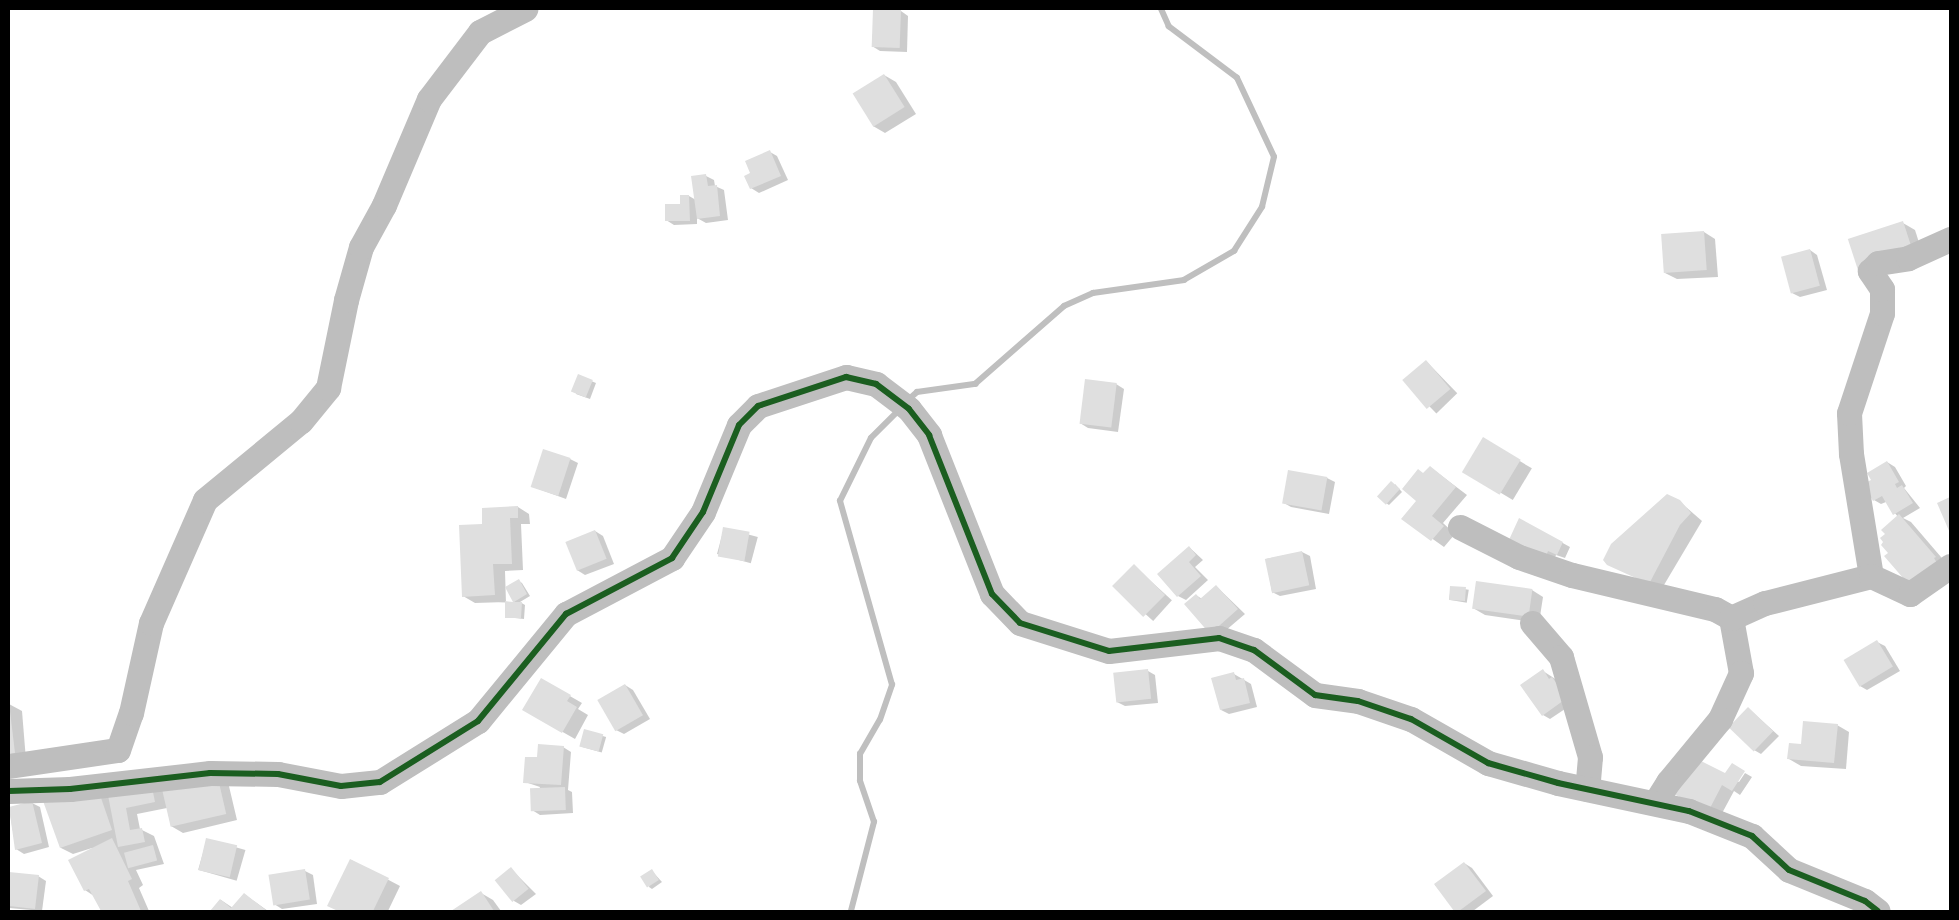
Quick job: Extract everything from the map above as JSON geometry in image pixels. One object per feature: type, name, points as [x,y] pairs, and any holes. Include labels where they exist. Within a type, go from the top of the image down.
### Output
[{"type":"street","points":[[9,766],[118,750],[131,713],[151,623],[205,500],[301,421],[328,388],[346,300],[361,247],[384,205],[429,99],[480,32],[525,9]]},
{"type":"street","points":[[1871,576],[1851,454],[1849,413],[1882,313],[1882,289],[1870,271],[1878,263],[1908,258],[1950,239]]},
{"type":"street","points":[[9,791],[70,789],[210,773],[278,774],[341,786],[380,782],[478,721],[566,614],[672,558],[703,512],[739,425],[758,406],[846,377],[876,384],[909,409],[929,435],[992,594],[1020,623],[1109,651],[1219,638],[1254,650],[1316,695],[1358,701],[1410,719],[1488,763],[1587,789],[1689,811],[1752,836],[1789,870],[1865,902],[1878,911]]},
{"type":"street","points":[[1460,527],[1519,557],[1572,575],[1715,609],[1731,618]]},
{"type":"street","points":[[1731,618],[1766,603],[1871,576],[1910,594],[1950,566]]},
{"type":"street","points":[[1655,804],[1668,782],[1720,719],[1741,673],[1731,618]]},
{"type":"street","points":[[1532,623],[1561,657],[1590,757],[1587,789]]},
{"type":"building","points":[[873,9],[901,10],[900,48],[872,47]]},
{"type":"building","points":[[884,74],[905,107],[873,127],[853,94]]},
{"type":"building","points":[[770,150],[781,176],[750,189],[744,176],[750,173],[745,161]]},
{"type":"building","points":[[706,174],[708,186],[717,185],[720,216],[697,219],[691,176]]},
{"type":"building","points":[[680,195],[689,195],[690,221],[665,221],[665,204],[680,204]]},
{"type":"building","points":[[1903,221],[1913,252],[1858,270],[1848,239]]},
{"type":"building","points":[[1704,231],[1707,270],[1664,273],[1661,234]]},
{"type":"building","points":[[1810,249],[1820,286],[1791,293],[1781,257]]},
{"type":"building","points":[[1426,360],[1450,389],[1427,409],[1402,380]]},
{"type":"building","points":[[578,374],[593,380],[586,398],[571,392]]},
{"type":"building","points":[[1085,379],[1117,383],[1111,428],[1080,424]]},
{"type":"building","points":[[1483,437],[1521,460],[1500,495],[1462,472]]},
{"type":"building","points":[[543,449],[571,458],[558,496],[531,487]]},
{"type":"building","points":[[1887,461],[1899,482],[1895,484],[1897,488],[1902,485],[1913,503],[1893,515],[1882,496],[1873,501],[1863,484],[1871,480],[1867,473]]},
{"type":"building","points":[[1430,466],[1456,487],[1432,516],[1444,526],[1431,541],[1401,519],[1416,501],[1402,489],[1418,469],[1423,473]]},
{"type":"building","points":[[1288,470],[1327,477],[1321,510],[1282,503]]},
{"type":"building","points":[[1391,481],[1400,489],[1386,505],[1377,497]]},
{"type":"building","points":[[1667,494],[1680,500],[1691,513],[1680,525],[1649,584],[1607,565],[1603,560],[1611,544]]},
{"type":"building","points":[[1950,497],[1950,533],[1937,503]]},
{"type":"building","points":[[518,506],[518,518],[510,518],[512,564],[493,564],[495,595],[462,597],[459,525],[482,524],[482,508]]},
{"type":"building","points":[[1899,514],[1936,557],[1934,558],[1937,563],[1910,586],[1884,556],[1888,553],[1881,545],[1883,542],[1880,538],[1885,534],[1881,530]]},
{"type":"building","points":[[1519,518],[1563,542],[1557,555],[1548,551],[1545,559],[1508,542]]},
{"type":"building","points":[[723,527],[750,532],[744,561],[718,557]]},
{"type":"building","points":[[595,530],[607,559],[577,571],[565,542]]},
{"type":"building","points":[[1189,546],[1196,555],[1189,562],[1201,576],[1177,597],[1157,574]]},
{"type":"building","points":[[1302,551],[1309,585],[1272,593],[1265,559]]},
{"type":"building","points":[[1134,564],[1165,595],[1143,617],[1112,586]]},
{"type":"building","points":[[519,579],[527,594],[514,602],[522,602],[521,618],[505,618],[505,601],[513,602],[505,587]]},
{"type":"building","points":[[1476,581],[1532,589],[1529,617],[1472,609]]},
{"type":"building","points":[[1216,585],[1238,609],[1210,634],[1184,604],[1196,594],[1200,599]]},
{"type":"building","points":[[1450,586],[1466,587],[1465,601],[1449,600]]},
{"type":"building","points":[[1877,640],[1893,667],[1860,687],[1844,660]]},
{"type":"building","points":[[1148,669],[1151,699],[1116,702],[1113,673]]},
{"type":"building","points":[[1543,669],[1549,679],[1552,677],[1567,698],[1542,716],[1520,685]]},
{"type":"building","points":[[1234,672],[1236,680],[1244,678],[1250,703],[1220,710],[1211,678]]},
{"type":"building","points":[[541,678],[571,695],[567,701],[577,707],[562,733],[522,710]]},
{"type":"building","points":[[625,684],[643,715],[615,731],[597,700]]},
{"type":"building","points":[[9,703],[15,753],[9,754]]},
{"type":"building","points":[[1748,707],[1773,731],[1754,751],[1729,727]]},
{"type":"building","points":[[1803,721],[1838,724],[1834,763],[1787,759],[1789,743],[1801,744]]},
{"type":"building","points":[[584,729],[603,734],[599,752],[579,746]]},
{"type":"building","points":[[538,744],[564,746],[561,785],[523,783],[525,757],[537,757]]},
{"type":"building","points":[[1691,756],[1725,773],[1732,763],[1745,771],[1732,791],[1722,785],[1708,812],[1672,793]]},
{"type":"building","points":[[217,774],[226,814],[171,827],[161,787]]},
{"type":"building","points":[[151,782],[155,802],[126,808],[130,830],[142,828],[145,842],[118,847],[107,790]]},
{"type":"building","points":[[565,787],[566,810],[531,811],[530,788]]},
{"type":"building","points":[[98,789],[112,830],[60,848],[43,801]]},
{"type":"building","points":[[32,801],[42,843],[15,850],[9,807]]},
{"type":"building","points":[[112,838],[132,879],[128,881],[141,911],[101,911],[89,889],[84,891],[68,860]]},
{"type":"building","points":[[206,838],[237,845],[230,877],[199,870]]},
{"type":"building","points":[[153,845],[157,860],[128,868],[124,853]]},
{"type":"building","points":[[350,859],[389,878],[373,911],[338,911],[327,906]]},
{"type":"building","points":[[1464,862],[1486,891],[1459,911],[1454,911],[1434,884]]},
{"type":"building","points":[[511,867],[529,889],[512,902],[495,880]]},
{"type":"building","points":[[305,869],[310,900],[273,905],[268,875]]},
{"type":"building","points":[[652,869],[659,880],[647,887],[640,876]]},
{"type":"building","points":[[9,872],[39,875],[35,909],[9,906]]},
{"type":"building","points":[[481,891],[494,911],[451,911]]},
{"type":"building","points":[[244,893],[267,911],[210,911],[220,899],[231,908]]},
{"type":"waterway","points":[[907,401],[917,392],[975,384],[1064,306],[1093,293],[1184,280],[1234,251],[1262,207],[1274,157],[1237,78],[1169,27],[1161,9]]},
{"type":"waterway","points":[[851,911],[874,822],[860,781],[860,754],[880,720],[892,685],[840,501],[871,438],[899,410]]},
{"type":"cycle path","points":[[9,791],[70,789],[210,773],[278,774],[341,786],[380,782],[478,721],[566,614],[672,558],[703,512],[739,425],[758,406],[846,377],[876,384],[909,409],[929,435],[992,594],[1020,623],[1109,651],[1219,638],[1254,650],[1315,695],[1358,701],[1411,719],[1488,763],[1558,783],[1689,811],[1752,836],[1789,870],[1865,901],[1878,911]]}]
